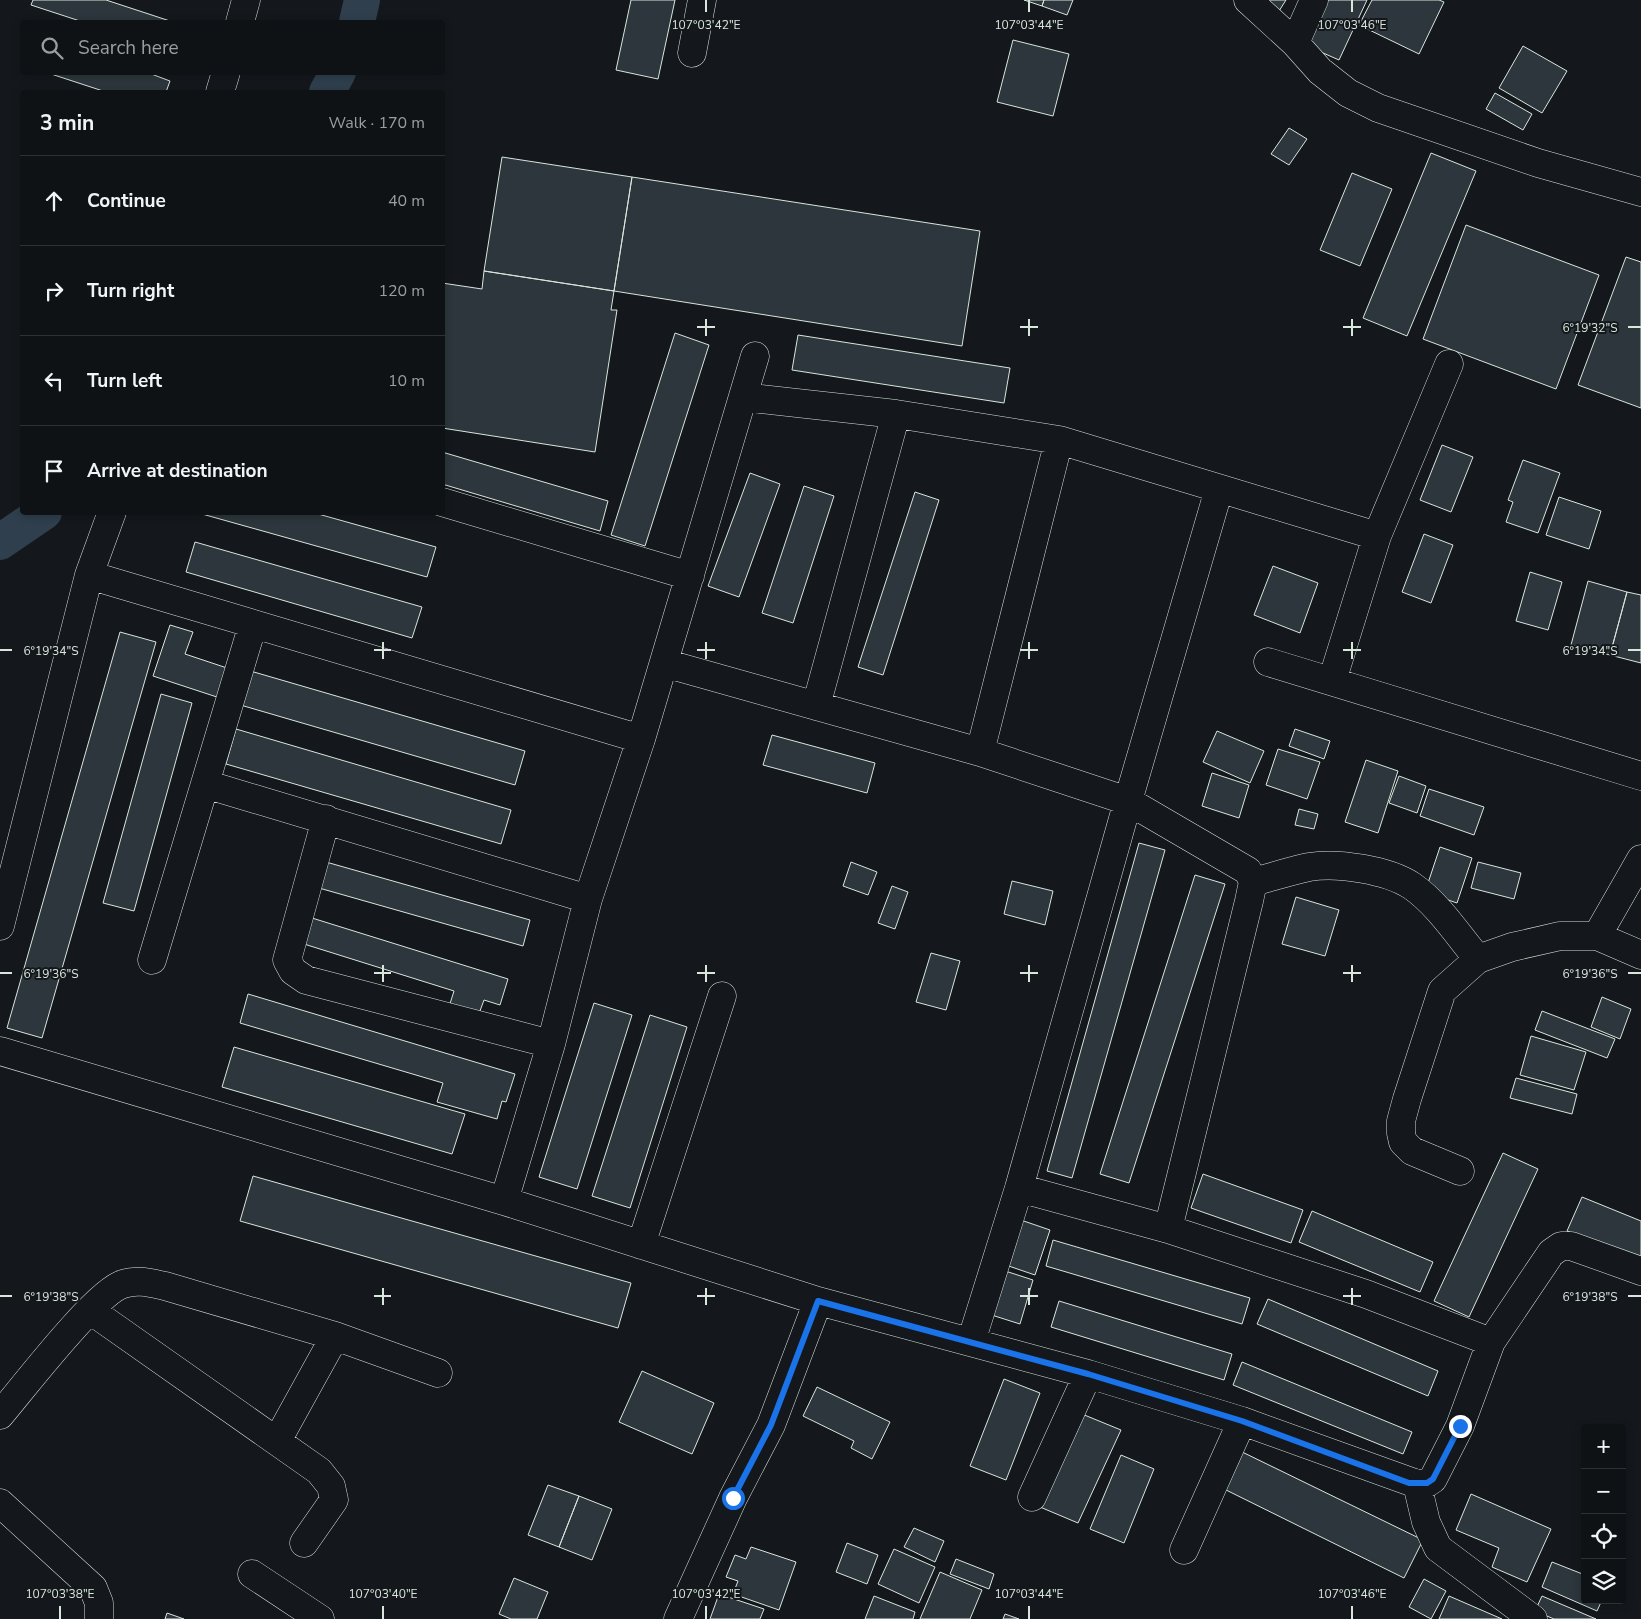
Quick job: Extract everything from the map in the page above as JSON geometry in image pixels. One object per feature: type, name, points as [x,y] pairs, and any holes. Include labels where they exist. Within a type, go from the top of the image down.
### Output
[{"type":"street","points":[[241,20],[246,0]]},
{"type":"street","points":[[692,53],[702,0]]},
{"type":"street","points":[[1248,0],[1295,43],[1320,71],[1348,93],[1378,108],[1538,163],[1641,192]]},
{"type":"street","points":[[1295,43],[1314,0]]},
{"type":"street","points":[[221,90],[225,75]]},
{"type":"street","points":[[504,1201],[551,1044],[588,899],[642,739],[756,356]]},
{"type":"street","points":[[1332,680],[1377,536],[1449,364]]},
{"type":"street","points":[[743,398],[896,414],[1059,440],[1377,536]]},
{"type":"street","points":[[816,706],[896,414]]},
{"type":"street","points":[[980,752],[1059,440]]},
{"type":"street","points":[[971,1342],[1019,1188],[1128,801],[1219,489]]},
{"type":"street","points":[[445,503],[690,576]]},
{"type":"street","points":[[0,926],[89,575],[111,515]]},
{"type":"street","points":[[89,575],[642,739]]},
{"type":"street","points":[[152,960],[253,624]]},
{"type":"street","points":[[1268,662],[1641,776]]},
{"type":"street","points":[[664,663],[980,752],[1128,801],[1239,864],[1248,871],[1253,882],[1168,1229]]},
{"type":"street","points":[[205,784],[588,899]]},
{"type":"street","points":[[326,820],[292,936],[287,960],[293,971],[306,980],[551,1044]]},
{"type":"street","points":[[1597,936],[1641,859]]},
{"type":"street","points":[[1253,882],[1310,867],[1350,867],[1381,873],[1411,885],[1430,902],[1478,959]]},
{"type":"street","points":[[1460,1171],[1412,1151],[1403,1142],[1400,1133],[1401,1121],[1442,991],[1478,959],[1512,947],[1560,936],[1597,936],[1641,955]]},
{"type":"street","points":[[641,1245],[722,996]]},
{"type":"street","points":[[0,1051],[504,1201],[818,1301],[1088,1374],[1242,1421],[1417,1484],[1427,1483],[1433,1479],[1448,1453],[1460,1426],[1491,1342],[1551,1252],[1561,1246],[1590,1251],[1641,1271]]},
{"type":"street","points":[[1019,1188],[1168,1229],[1366,1294],[1491,1342]]},
{"type":"street","points":[[0,1415],[90,1310],[110,1290],[124,1283],[143,1282],[335,1336],[438,1373]]},
{"type":"street","points":[[678,1619],[733,1498],[771,1425],[818,1301]]},
{"type":"street","points":[[90,1310],[319,1470],[331,1486],[334,1500],[304,1543]]},
{"type":"street","points":[[277,1442],[335,1336]]},
{"type":"street","points":[[1032,1497],[1088,1374]]},
{"type":"street","points":[[1184,1550],[1242,1421]]},
{"type":"street","points":[[1417,1484],[1426,1522],[1438,1548],[1533,1619]]},
{"type":"street","points":[[0,1503],[93,1588],[99,1603],[99,1619]]},
{"type":"street","points":[[252,1574],[320,1619]]},
{"type":"building","points":[[33,0],[106,0],[167,20],[77,20],[31,5]]},
{"type":"building","points":[[631,0],[675,0],[658,79],[616,70]]},
{"type":"building","points":[[1024,0],[1044,0],[1042,6]]},
{"type":"building","points":[[1044,0],[1073,0],[1067,15],[1042,6]]},
{"type":"building","points":[[1259,0],[1286,0],[1279,11]]},
{"type":"building","points":[[1315,0],[1367,0],[1339,60],[1296,41]]},
{"type":"building","points":[[1372,0],[1439,0],[1444,2],[1419,54],[1359,25]]},
{"type":"building","points":[[1013,40],[1069,54],[1053,116],[997,102]]},
{"type":"building","points":[[1523,46],[1567,71],[1542,113],[1499,88]]},
{"type":"building","points":[[54,75],[154,75],[170,81],[167,90],[100,90]]},
{"type":"building","points":[[1495,93],[1532,114],[1523,130],[1486,109]]},
{"type":"building","points":[[1289,128],[1307,139],[1289,165],[1271,154]]},
{"type":"building","points":[[1431,153],[1476,171],[1407,336],[1363,318]]},
{"type":"building","points":[[502,157],[632,177],[614,291],[484,271]]},
{"type":"building","points":[[1352,173],[1392,189],[1360,266],[1320,250]]},
{"type":"building","points":[[632,177],[980,231],[962,346],[614,291]]},
{"type":"building","points":[[1466,225],[1599,275],[1556,389],[1423,339]]},
{"type":"building","points":[[1626,257],[1641,262],[1641,408],[1578,385]]},
{"type":"building","points":[[484,271],[614,291],[611,310],[617,310],[595,452],[445,428],[445,283],[482,289]]},
{"type":"building","points":[[675,333],[709,345],[645,546],[611,535]]},
{"type":"building","points":[[798,335],[1010,368],[1004,403],[792,370]]},
{"type":"building","points":[[1442,445],[1473,457],[1451,512],[1420,500]]},
{"type":"building","points":[[445,453],[608,501],[600,531],[445,485]]},
{"type":"building","points":[[1523,460],[1560,473],[1538,533],[1506,522],[1513,502],[1508,500]]},
{"type":"building","points":[[750,473],[780,484],[739,597],[708,586]]},
{"type":"building","points":[[804,486],[834,496],[793,623],[762,613]]},
{"type":"building","points":[[915,492],[939,500],[883,675],[858,667]]},
{"type":"building","points":[[1559,497],[1601,511],[1589,549],[1546,535]]},
{"type":"building","points":[[206,515],[322,515],[436,547],[427,577]]},
{"type":"building","points":[[1424,534],[1453,545],[1431,603],[1402,592]]},
{"type":"building","points":[[195,542],[422,607],[412,638],[186,572]]},
{"type":"building","points":[[1273,566],[1318,583],[1300,633],[1254,615]]},
{"type":"building","points":[[1530,572],[1562,582],[1548,630],[1516,621]]},
{"type":"building","points":[[1588,581],[1627,592],[1610,655],[1571,645]]},
{"type":"building","points":[[1627,592],[1641,595],[1641,663],[1610,655]]},
{"type":"building","points":[[170,625],[193,632],[185,654],[236,671],[226,700],[153,676]]},
{"type":"building","points":[[120,632],[156,642],[42,1038],[7,1028]]},
{"type":"building","points":[[247,670],[525,751],[515,785],[237,704]]},
{"type":"building","points":[[161,694],[192,703],[134,911],[103,903]]},
{"type":"building","points":[[236,729],[511,810],[501,844],[226,764]]},
{"type":"building","points":[[1295,729],[1330,741],[1324,759],[1289,746]]},
{"type":"building","points":[[1217,731],[1264,751],[1250,783],[1203,762]]},
{"type":"building","points":[[772,735],[875,763],[867,793],[763,765]]},
{"type":"building","points":[[1278,749],[1320,762],[1307,799],[1266,785]]},
{"type":"building","points":[[1366,760],[1398,771],[1378,833],[1345,822]]},
{"type":"building","points":[[1212,773],[1249,785],[1239,818],[1202,806]]},
{"type":"building","points":[[1399,776],[1426,786],[1417,813],[1389,803]]},
{"type":"building","points":[[1429,789],[1484,807],[1474,835],[1420,816]]},
{"type":"building","points":[[1299,809],[1318,814],[1314,829],[1295,825]]},
{"type":"building","points":[[1139,843],[1165,850],[1072,1178],[1047,1171]]},
{"type":"building","points":[[1440,847],[1472,858],[1457,903],[1425,892]]},
{"type":"building","points":[[326,862],[530,920],[523,946],[319,888]]},
{"type":"building","points":[[851,862],[877,872],[868,895],[843,886]]},
{"type":"building","points":[[1478,862],[1521,873],[1514,899],[1471,888]]},
{"type":"building","points":[[1195,875],[1225,884],[1129,1183],[1100,1174]]},
{"type":"building","points":[[1012,881],[1053,891],[1045,925],[1004,914]]},
{"type":"building","points":[[892,886],[908,892],[895,929],[878,923]]},
{"type":"building","points":[[1296,897],[1339,910],[1325,956],[1282,944]]},
{"type":"building","points":[[312,918],[508,979],[500,1005],[484,1000],[477,1019],[448,1010],[454,991],[304,944]]},
{"type":"building","points":[[931,953],[960,961],[946,1010],[916,1002]]},
{"type":"building","points":[[248,994],[515,1074],[506,1102],[502,1101],[497,1119],[437,1102],[443,1083],[240,1023]]},
{"type":"building","points":[[1602,997],[1631,1009],[1620,1039],[1591,1027]]},
{"type":"building","points":[[594,1003],[632,1015],[577,1189],[539,1177]]},
{"type":"building","points":[[1542,1011],[1615,1039],[1607,1058],[1535,1030]]},
{"type":"building","points":[[650,1015],[687,1027],[630,1208],[592,1196]]},
{"type":"building","points":[[1531,1036],[1586,1052],[1574,1090],[1520,1075]]},
{"type":"building","points":[[234,1047],[465,1114],[452,1154],[222,1087]]},
{"type":"building","points":[[1516,1078],[1577,1094],[1572,1114],[1510,1098]]},
{"type":"building","points":[[1503,1153],[1538,1169],[1469,1317],[1434,1301]]},
{"type":"building","points":[[1203,1174],[1303,1210],[1291,1243],[1191,1208]]},
{"type":"building","points":[[253,1176],[631,1283],[618,1328],[240,1221]]},
{"type":"building","points":[[1582,1197],[1641,1221],[1641,1262],[1567,1231]]},
{"type":"building","points":[[1312,1211],[1433,1262],[1420,1292],[1299,1242]]},
{"type":"building","points":[[1012,1217],[1050,1230],[1035,1275],[997,1262]]},
{"type":"building","points":[[1053,1240],[1250,1298],[1242,1324],[1046,1266]]},
{"type":"building","points":[[996,1268],[1033,1280],[1020,1324],[982,1312]]},
{"type":"building","points":[[1268,1299],[1438,1371],[1428,1396],[1257,1324]]},
{"type":"building","points":[[1059,1301],[1232,1354],[1224,1380],[1051,1327]]},
{"type":"building","points":[[1242,1362],[1412,1432],[1403,1454],[1233,1385]]},
{"type":"building","points":[[642,1371],[714,1403],[692,1454],[619,1422]]},
{"type":"building","points":[[1004,1379],[1040,1393],[1006,1480],[970,1466]]},
{"type":"building","points":[[817,1387],[890,1422],[872,1459],[851,1448],[854,1441],[803,1416]]},
{"type":"building","points":[[1082,1414],[1121,1430],[1078,1523],[1040,1507]]},
{"type":"building","points":[[1236,1449],[1423,1540],[1404,1578],[1218,1486]]},
{"type":"building","points":[[1121,1455],[1154,1469],[1124,1543],[1090,1529]]},
{"type":"building","points":[[548,1485],[579,1496],[559,1547],[528,1535]]},
{"type":"building","points":[[1471,1494],[1551,1529],[1527,1582],[1492,1567],[1499,1548],[1456,1530]]},
{"type":"building","points":[[579,1496],[612,1509],[592,1560],[559,1547]]},
{"type":"building","points":[[914,1528],[944,1541],[935,1562],[904,1547]]},
{"type":"building","points":[[847,1543],[878,1555],[867,1584],[836,1572]]},
{"type":"building","points":[[751,1547],[796,1562],[779,1610],[733,1594],[738,1581],[726,1577],[735,1555],[746,1559]]},
{"type":"building","points":[[894,1549],[935,1567],[919,1603],[878,1584]]},
{"type":"building","points":[[956,1559],[994,1574],[989,1589],[950,1574]]},
{"type":"building","points":[[1552,1562],[1581,1573],[1581,1604],[1600,1604],[1597,1611],[1542,1587]]},
{"type":"building","points":[[940,1572],[982,1590],[970,1619],[920,1619]]},
{"type":"building","points":[[514,1578],[548,1592],[537,1619],[511,1619],[499,1614]]},
{"type":"building","points":[[1424,1579],[1446,1591],[1431,1619],[1409,1607]]},
{"type":"building","points":[[719,1594],[764,1609],[760,1619],[710,1619]]},
{"type":"building","points":[[874,1596],[915,1612],[913,1619],[865,1619]]},
{"type":"building","points":[[1449,1596],[1502,1619],[1439,1619]]},
{"type":"building","points":[[1542,1596],[1596,1619],[1554,1619],[1535,1611]]},
{"type":"building","points":[[167,1613],[184,1619],[165,1619]]},
{"type":"building","points":[[1005,1614],[1019,1619],[1003,1619]]},
{"type":"waterway","points":[[357,20],[362,0]]},
{"type":"waterway","points":[[328,90],[336,75]]},
{"type":"waterway","points":[[0,542],[40,515]]},
{"type":"route","points":[[733,1498],[771,1425],[818,1301],[1088,1374],[1242,1421],[1409,1483],[1427,1483],[1433,1479],[1448,1453],[1460,1426]]}]
